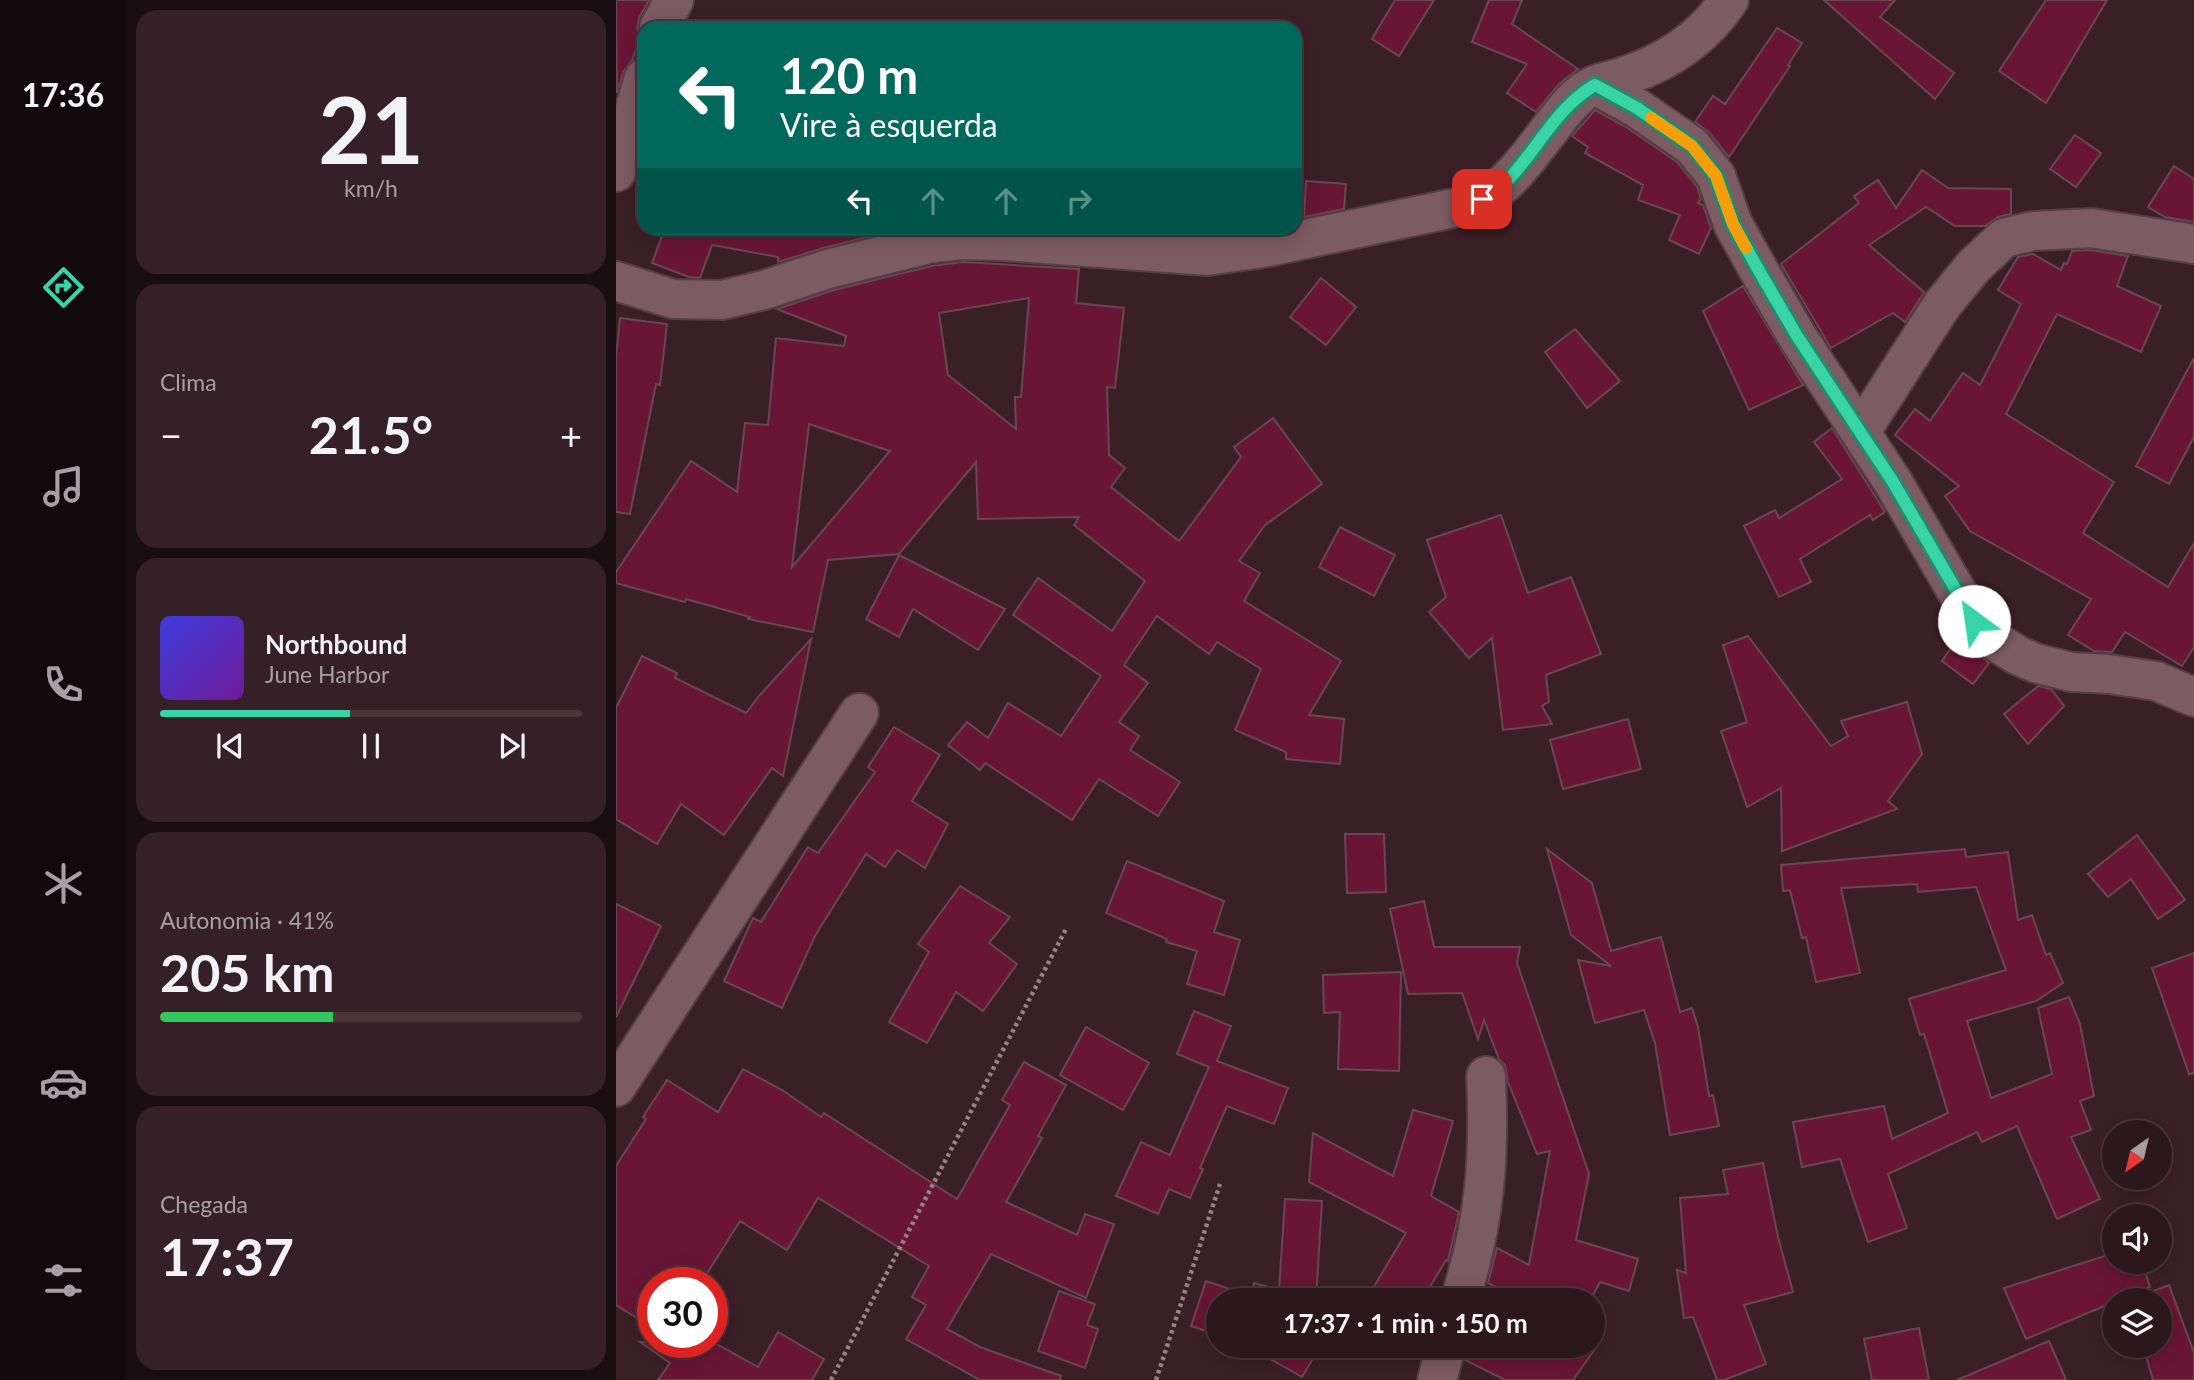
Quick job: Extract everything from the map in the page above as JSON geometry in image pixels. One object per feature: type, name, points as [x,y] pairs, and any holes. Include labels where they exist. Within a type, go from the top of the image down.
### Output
[{"type":"street","points":[[663,21],[674,0]]},
{"type":"street","points":[[616,281],[673,299],[722,300],[928,244],[962,240],[1207,256],[1335,234],[1454,208],[1482,199],[1507,181],[1567,107],[1582,93],[1595,85],[1664,61],[1692,41],[1717,17],[1729,0]]},
{"type":"street","points":[[1595,85],[1637,108],[1692,146],[1716,176],[1733,224],[1758,269],[1797,336],[1893,482],[1974,621],[1995,641],[2017,656],[2035,663],[2071,672],[2156,681],[2194,697]]},
{"type":"street","points":[[616,172],[637,102]]},
{"type":"street","points":[[1861,431],[1942,305],[1973,266],[2004,239],[2033,231],[2091,228],[2194,244]]},
{"type":"street","points":[[616,1087],[859,713]]},
{"type":"street","points":[[1464,1288],[1473,1260],[1485,1198],[1488,1125],[1486,1076]]},
{"type":"street","points":[[1437,1380],[1443,1358]]},
{"type":"path","points":[[831,1380],[1066,929]]},
{"type":"path","points":[[1156,1380],[1220,1184]]},
{"type":"building","points":[[616,0],[649,0],[637,21],[637,46],[632,60],[623,72],[617,93]]},
{"type":"building","points":[[1395,0],[1434,0],[1399,56],[1372,39]]},
{"type":"building","points":[[1489,0],[1522,0],[1512,24],[1578,69],[1559,84],[1536,112],[1507,93],[1527,64],[1472,42]]},
{"type":"building","points":[[1824,0],[1895,0],[1880,17],[1954,73],[1935,99]]},
{"type":"building","points":[[2046,0],[2107,0],[2046,103],[1999,71]]},
{"type":"building","points":[[1777,28],[1802,43],[1788,65],[1790,66],[1729,157],[1709,132],[1695,122],[1713,96],[1725,104]]},
{"type":"building","points":[[1595,110],[1626,127],[1677,162],[1697,187],[1701,199],[1698,203],[1703,205],[1711,228],[1699,254],[1669,240],[1680,215],[1638,200],[1643,185],[1585,153],[1588,147],[1572,136]]},
{"type":"building","points":[[2075,135],[2101,153],[2076,187],[2050,169]]},
{"type":"building","points":[[2174,166],[2194,179],[2194,222],[2165,217],[2148,207]]},
{"type":"building","points":[[1922,170],[1948,188],[2011,189],[2011,214],[1998,217],[1985,226],[1955,226],[1926,207],[1869,245],[1924,292],[1905,322],[1893,313],[1831,348],[1781,264],[1859,203],[1854,196],[1878,180],[1896,208]]},
{"type":"building","points":[[1306,181],[1346,184],[1344,209],[1304,217]]},
{"type":"building","points":[[662,235],[876,235],[778,262],[778,257],[712,245],[700,278],[689,277],[652,263]]},
{"type":"building","points":[[2090,250],[2128,256],[2117,286],[2161,306],[2141,352],[2057,314],[2006,414],[2114,482],[2083,533],[2168,587],[2194,543],[2194,647],[2182,666],[2125,632],[2112,652],[2094,651],[2068,635],[2091,599],[1970,531],[1945,496],[1959,486],[1895,435],[1915,409],[1930,421],[1963,373],[1980,385],[2021,304],[1998,290],[2018,257],[2033,254],[2061,270],[2064,263],[2067,264],[2072,251]]},
{"type":"building","points":[[963,262],[1079,269],[1076,303],[1124,308],[1115,388],[1107,387],[1109,455],[1125,468],[1111,487],[1179,541],[1241,457],[1234,447],[1273,418],[1322,484],[1265,525],[1239,561],[1260,573],[1244,601],[1341,661],[1309,715],[1344,719],[1340,764],[1286,759],[1286,752],[1235,730],[1261,669],[1217,642],[1209,654],[1157,616],[1124,665],[1148,683],[1119,722],[1139,736],[1130,750],[1180,782],[1158,816],[1099,779],[1072,820],[985,763],[980,770],[948,745],[967,722],[988,738],[1008,703],[1061,736],[1101,676],[1013,615],[1038,578],[1112,631],[1145,581],[1074,525],[1079,517],[978,519],[976,462],[899,554],[828,560],[813,632],[748,619],[750,617],[686,599],[685,602],[616,583],[616,572],[691,461],[737,492],[745,423],[768,425],[776,338],[844,346],[846,336],[777,309],[834,290],[932,266]],"holes":[[[1029,298],[1021,397],[1015,397],[1016,429],[948,375],[939,313]],[[809,424],[890,451],[792,567]]]},
{"type":"building","points":[[1321,278],[1356,307],[1326,345],[1290,317]]},
{"type":"building","points":[[1743,286],[1803,385],[1749,410],[1703,311]]},
{"type":"building","points":[[620,318],[667,324],[660,385],[656,384],[630,514],[616,512],[616,357]]},
{"type":"building","points":[[1575,329],[1620,381],[1587,408],[1545,352]]},
{"type":"building","points":[[2194,358],[2194,437],[2169,484],[2136,466]]},
{"type":"building","points":[[1832,428],[1885,512],[1873,520],[1870,515],[1800,559],[1811,582],[1779,597],[1744,526],[1775,510],[1779,518],[1842,479],[1814,442]]},
{"type":"building","points":[[1501,515],[1528,593],[1571,577],[1601,654],[1546,675],[1549,702],[1542,706],[1552,724],[1503,730],[1492,638],[1469,658],[1429,612],[1446,597],[1427,540]]},
{"type":"building","points":[[1340,527],[1395,555],[1374,596],[1319,567]]},
{"type":"building","points":[[899,555],[1005,609],[978,650],[913,609],[899,637],[866,619]]},
{"type":"building","points":[[1748,636],[1831,746],[1848,736],[1841,721],[1907,702],[1922,754],[1888,801],[1897,809],[1782,851],[1781,788],[1747,807],[1721,731],[1747,722],[1723,645]]},
{"type":"building","points":[[1959,636],[1989,663],[1973,684],[1942,661]]},
{"type":"building","points":[[811,639],[783,776],[772,768],[724,835],[681,804],[657,844],[616,819],[616,708],[642,656],[677,673],[675,678],[746,713]]},
{"type":"building","points":[[2038,686],[2051,689],[2064,706],[2028,744],[2004,714]]},
{"type":"building","points":[[1628,719],[1641,769],[1563,789],[1550,740]]},
{"type":"building","points":[[894,727],[940,755],[912,801],[948,824],[925,868],[897,850],[885,867],[866,854],[815,936],[782,1008],[724,981],[753,918],[761,922],[808,847],[818,853],[875,772],[868,767]]},
{"type":"building","points":[[1345,834],[1384,834],[1386,892],[1347,893]]},
{"type":"building","points":[[2137,835],[2185,900],[2158,919],[2131,879],[2108,897],[2088,874]]},
{"type":"building","points":[[1547,849],[1592,883],[1611,951],[1661,937],[1680,1012],[1692,1008],[1698,1027],[1709,1096],[1713,1095],[1719,1126],[1670,1135],[1655,1043],[1644,1010],[1595,1023],[1578,960],[1611,966],[1571,935]]},
{"type":"building","points":[[1965,849],[1966,857],[2008,852],[2018,920],[2032,915],[2046,955],[2050,953],[2063,983],[2036,1001],[1967,1021],[1991,1098],[2052,1074],[2038,1008],[2069,997],[2080,1024],[2094,1096],[2080,1101],[2091,1130],[2071,1137],[2100,1199],[2057,1219],[2017,1126],[1982,1142],[1977,1132],[1888,1174],[1907,1228],[1868,1242],[1840,1159],[1802,1167],[1793,1122],[1884,1106],[1892,1139],[1948,1113],[1924,1034],[1920,1035],[1909,999],[2006,970],[1976,887],[1918,892],[1917,884],[1841,888],[1860,973],[1816,982],[1806,937],[1802,938],[1790,890],[1783,891],[1781,865]]},
{"type":"building","points":[[1127,861],[1224,901],[1214,932],[1240,940],[1224,995],[1187,984],[1197,951],[1166,942],[1167,939],[1106,913]]},
{"type":"building","points":[[960,886],[1010,917],[989,943],[1017,964],[983,1011],[956,992],[927,1043],[889,1022],[929,952],[918,944]]},
{"type":"building","points":[[1424,901],[1434,947],[1520,947],[1517,963],[1589,1174],[1576,1240],[1638,1259],[1629,1291],[1600,1282],[1597,1288],[1497,1288],[1488,1283],[1497,1248],[1529,1265],[1550,1151],[1537,1154],[1508,1082],[1505,1065],[1499,1059],[1484,1020],[1478,1039],[1462,993],[1408,994],[1390,909]]},
{"type":"building","points":[[616,904],[661,926],[616,1017]]},
{"type":"building","points":[[2194,953],[2194,1073],[2189,1074],[2152,968]]},
{"type":"building","points":[[1401,972],[1399,1071],[1338,1069],[1340,1012],[1324,1013],[1323,975]]},
{"type":"building","points":[[1194,1011],[1231,1026],[1217,1061],[1288,1088],[1274,1124],[1227,1106],[1190,1198],[1169,1189],[1158,1214],[1116,1196],[1141,1142],[1170,1155],[1209,1067],[1177,1054]]},
{"type":"building","points":[[1086,1027],[1149,1063],[1123,1110],[1060,1075]]},
{"type":"building","points":[[1024,1062],[1066,1085],[1038,1136],[1042,1138],[1006,1202],[1077,1235],[1085,1214],[1114,1224],[1086,1298],[991,1254],[947,1329],[980,1347],[1061,1376],[1060,1380],[980,1380],[906,1339],[926,1305],[912,1297],[929,1266],[818,1198],[787,1250],[740,1221],[711,1267],[637,1267],[637,1318],[616,1305],[616,1166],[667,1080],[718,1112],[743,1069],[782,1090],[821,1117],[824,1113],[957,1199],[1010,1105],[1002,1100]]},
{"type":"building","points":[[1413,1110],[1453,1121],[1431,1196],[1459,1212],[1448,1261],[1446,1260],[1429,1288],[1373,1288],[1406,1233],[1309,1182],[1313,1133],[1393,1176]]},
{"type":"building","points":[[1763,1163],[1778,1237],[1793,1292],[1744,1305],[1766,1364],[1724,1380],[1717,1380],[1693,1317],[1684,1318],[1677,1270],[1686,1273],[1680,1198],[1728,1194],[1723,1170]]},
{"type":"building","points":[[1285,1199],[1322,1201],[1317,1288],[1279,1288]]},
{"type":"building","points":[[2102,1257],[2102,1274],[2146,1274],[2150,1287],[2102,1288],[2102,1307],[2026,1339],[2004,1288]]},
{"type":"building","points":[[1206,1281],[1227,1288],[1206,1288],[1206,1331],[1191,1326]]},
{"type":"building","points":[[1254,1283],[1272,1288],[1253,1288]]},
{"type":"building","points":[[1059,1291],[1095,1304],[1087,1325],[1098,1329],[1085,1368],[1038,1351]]},
{"type":"building","points":[[2172,1293],[2194,1353],[2194,1380],[2153,1380],[2147,1358],[2172,1358]]},
{"type":"building","points":[[1919,1328],[1929,1380],[1872,1380],[1864,1339]]},
{"type":"building","points":[[778,1332],[824,1359],[812,1380],[658,1380],[670,1363],[663,1358],[728,1358],[728,1350],[758,1367]]},
{"type":"building","points":[[2049,1341],[2066,1380],[1957,1380]]},
{"type":"building","points":[[1268,1358],[1312,1358],[1302,1377]]},
{"type":"building","points":[[1589,1358],[1573,1380],[1505,1380],[1465,1360]]},
{"type":"slow traffic","points":[[1651,118],[1692,146],[1706,162],[1716,176],[1733,224],[1746,248]]},
{"type":"route","points":[[1482,199],[1507,181],[1567,107],[1595,85],[1637,108],[1692,146],[1716,176],[1733,224],[1797,336],[1893,482],[1974,621]]}]
